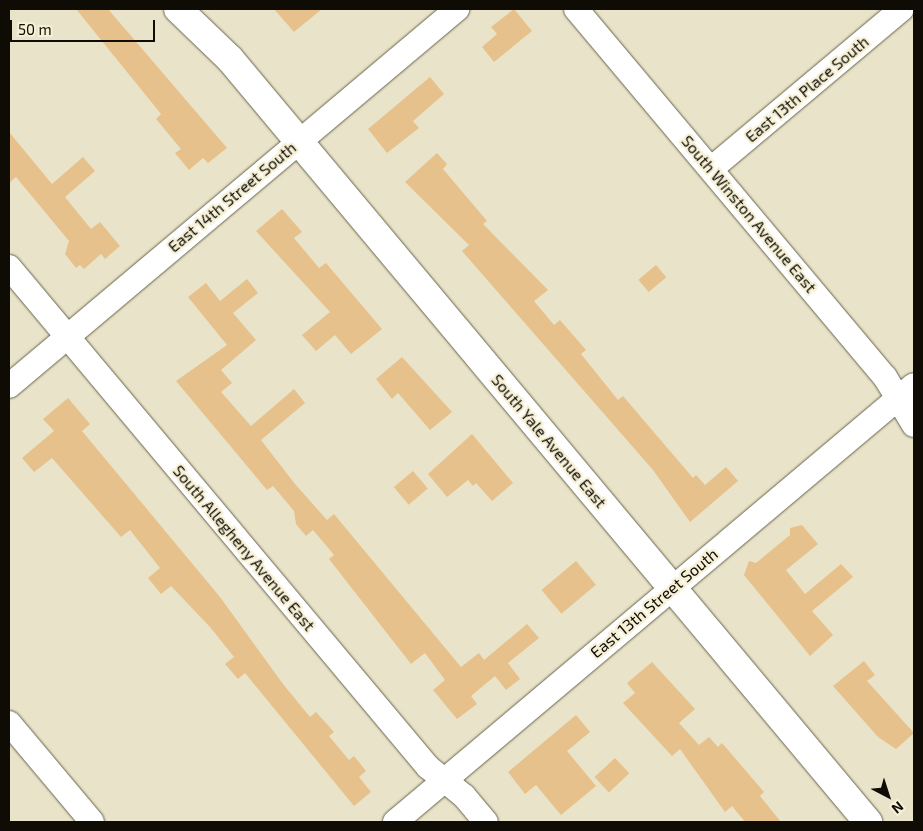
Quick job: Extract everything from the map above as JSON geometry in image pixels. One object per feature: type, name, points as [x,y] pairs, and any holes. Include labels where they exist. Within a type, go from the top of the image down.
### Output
[{"type":"main road","name":"South Yale Avenue East","points":[[178,9],[230,59]]},
{"type":"main road","name":"South Yale Avenue East","points":[[195,9],[230,59],[868,822]]},
{"type":"street","name":"East 14th Street South","points":[[9,386],[457,9]]},
{"type":"street","name":"South Winston Avenue East","points":[[576,9],[885,376],[906,392],[914,425]]},
{"type":"street","name":"East 13th Place South","points":[[711,169],[902,9]]},
{"type":"street","name":"South Allegheny Avenue East","points":[[9,267],[428,767],[444,780],[486,822]]},
{"type":"street","name":"East 13th Street South","points":[[395,822],[906,392]]},
{"type":"street","points":[[9,722],[92,822]]},
{"type":"building","points":[[76,9],[108,9],[227,148],[208,163],[203,158],[189,170],[175,153],[181,149],[156,119],[161,114]]},
{"type":"building","points":[[274,9],[322,9],[294,32]]},
{"type":"building","points":[[514,9],[532,31],[494,62],[482,47],[497,34],[491,27]]},
{"type":"building","points":[[430,77],[444,94],[413,121],[419,128],[387,153],[368,129]]},
{"type":"building","points":[[9,132],[52,184],[83,157],[95,171],[65,197],[91,229],[100,222],[120,246],[105,259],[101,254],[84,269],[80,265],[76,268],[65,254],[69,241],[16,177],[9,183]]},
{"type":"building","points":[[437,153],[447,164],[443,169],[487,221],[483,224],[548,290],[534,301],[554,325],[560,320],[586,350],[581,354],[618,400],[623,396],[693,478],[696,475],[705,485],[726,467],[738,481],[690,522],[653,470],[462,251],[469,245],[405,182]]},
{"type":"building","points":[[282,209],[302,232],[294,238],[319,268],[326,263],[382,329],[351,354],[335,335],[316,351],[302,335],[330,312],[256,231]]},
{"type":"building","points":[[656,265],[666,277],[649,292],[638,280]]},
{"type":"building","points":[[247,279],[258,293],[233,313],[256,340],[221,370],[232,383],[221,392],[251,426],[294,389],[305,403],[261,440],[295,484],[327,520],[334,514],[461,667],[479,653],[484,660],[527,624],[539,638],[508,663],[520,679],[506,690],[495,676],[471,696],[477,704],[457,719],[433,690],[445,680],[425,653],[411,664],[329,559],[334,555],[313,530],[306,536],[296,524],[294,511],[273,486],[267,490],[176,381],[227,345],[188,297],[206,283],[220,301]]},
{"type":"building","points":[[402,357],[452,412],[430,430],[398,393],[392,399],[376,379]]},
{"type":"building","points":[[68,398],[90,424],[82,431],[220,597],[283,684],[310,717],[316,712],[334,732],[329,736],[349,760],[354,756],[366,771],[359,777],[371,792],[354,806],[245,673],[238,679],[225,664],[234,657],[210,627],[171,586],[161,594],[148,578],[160,568],[130,530],[121,537],[52,458],[34,472],[22,458],[54,431],[43,419]]},
{"type":"building","points":[[472,434],[513,483],[492,501],[476,483],[473,486],[468,480],[447,497],[428,474]]},
{"type":"building","points":[[413,471],[428,489],[409,505],[394,487]]},
{"type":"building","points":[[802,525],[818,544],[786,570],[805,594],[841,564],[853,577],[812,611],[833,635],[810,656],[744,575],[749,561],[756,563],[790,535],[790,528]]},
{"type":"building","points":[[576,561],[596,585],[561,614],[542,590]]},
{"type":"building","points":[[864,661],[875,675],[867,681],[914,733],[896,749],[878,737],[833,686]]},
{"type":"building","points":[[652,662],[695,709],[679,723],[699,745],[709,737],[718,747],[722,743],[764,792],[760,796],[781,822],[745,822],[732,806],[725,812],[680,749],[672,756],[623,703],[635,693],[627,683]]},
{"type":"building","points":[[576,715],[590,732],[567,751],[596,786],[561,815],[536,785],[525,794],[508,772]]},
{"type":"building","points":[[615,758],[629,773],[609,792],[595,777]]}]
